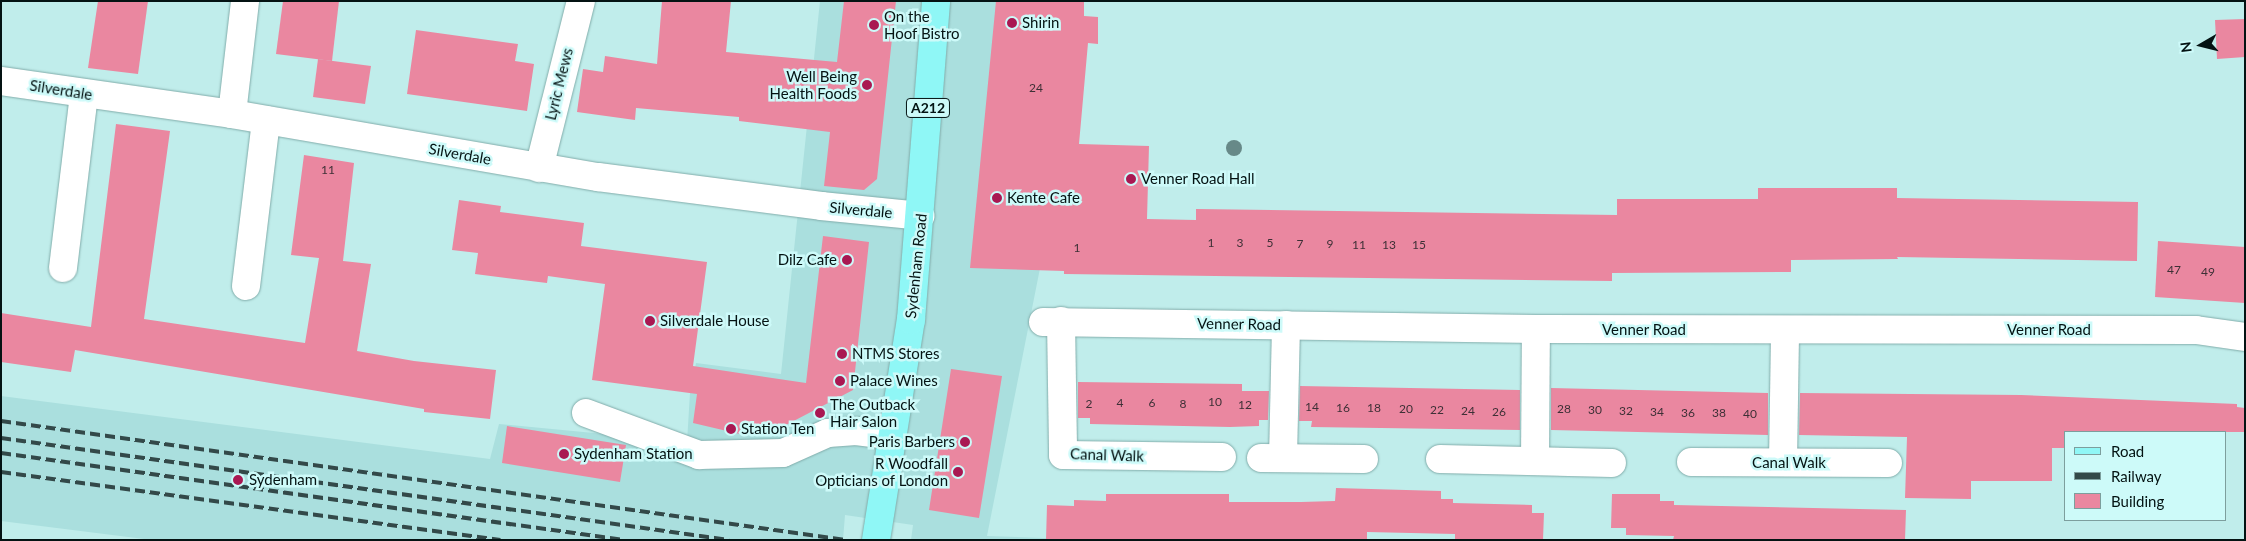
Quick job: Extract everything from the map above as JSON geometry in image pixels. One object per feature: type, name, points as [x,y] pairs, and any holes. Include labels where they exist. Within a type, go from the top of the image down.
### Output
[{"type":"main road","name":"Sydenham Road","points":[[877,535],[891,435],[911,320],[921,216],[936,1]]},
{"type":"street","points":[[232,114],[245,1]]},
{"type":"street","name":"Lyric Mews","points":[[539,168],[581,1]]},
{"type":"street","name":"Silverdale","points":[[1,81],[232,114],[539,168],[820,206],[921,216]]},
{"type":"street","points":[[63,268],[84,94]]},
{"type":"street","points":[[246,286],[266,120]]},
{"type":"street","name":"Venner Road","points":[[1052,321],[1536,329],[2196,330],[2245,337]]},
{"type":"street","name":"Canal Walk","points":[[1052,321],[1063,455],[1222,457]]},
{"type":"street","points":[[1286,325],[1272,458],[1364,459]]},
{"type":"street","points":[[1535,461],[1536,329]]},
{"type":"street","points":[[1783,462],[1785,330]]},
{"type":"street","points":[[586,413],[700,455],[783,453],[828,433],[856,431],[891,435]]},
{"type":"street","points":[[1440,459],[1612,463]]},
{"type":"street","name":"Canal Walk","points":[[1691,462],[1888,463]]},
{"type":"shaded area","points":[[820,1],[1069,1],[1065,142],[987,536],[1098,540],[911,540],[913,525],[845,515],[843,540],[152,540],[1,521],[1,396],[490,459],[499,424],[687,442],[690,393],[696,363],[781,374]]},
{"type":"building","points":[[98,1],[148,1],[138,74],[88,68]]},
{"type":"building","points":[[283,1],[339,1],[332,61],[276,54]]},
{"type":"building","points":[[662,1],[731,1],[726,52],[837,62],[844,1],[896,1],[877,179],[864,190],[824,186],[830,132],[739,121],[739,117],[636,108],[635,120],[577,112],[583,69],[603,72],[605,56],[657,64]]},
{"type":"building","points":[[996,1],[1084,1],[1084,16],[1098,17],[1098,44],[1088,43],[1079,144],[1149,146],[1147,219],[1196,220],[1196,209],[1617,215],[1617,199],[1758,199],[1758,188],[1897,188],[1897,198],[2138,202],[2137,261],[1897,257],[1898,259],[1791,260],[1791,272],[1612,273],[1612,281],[1064,274],[1064,271],[970,268]]},
{"type":"building","points":[[2245,19],[2245,57],[2217,59],[2215,20]]},
{"type":"building","points":[[416,30],[518,44],[515,61],[534,64],[527,111],[407,94]]},
{"type":"building","points":[[318,59],[371,66],[365,104],[313,97]]},
{"type":"building","points":[[116,124],[170,131],[144,319],[305,343],[319,258],[291,255],[304,155],[354,163],[343,261],[371,264],[357,351],[414,361],[496,370],[490,419],[424,412],[424,409],[75,350],[71,372],[1,362],[1,313],[91,327]]},
{"type":"building","points":[[459,200],[501,206],[500,212],[584,223],[581,246],[707,262],[693,366],[806,383],[823,236],[869,242],[853,390],[786,425],[744,435],[693,423],[697,394],[592,380],[605,284],[548,276],[547,283],[475,274],[478,253],[452,250]]},
{"type":"building","points":[[2158,241],[2245,247],[2245,303],[2155,297]]},
{"type":"building","points":[[951,369],[1002,376],[979,518],[929,510]]},
{"type":"building","points":[[1078,382],[1242,384],[1242,391],[1269,391],[1268,420],[1259,420],[1259,426],[1230,427],[1090,424],[1090,418],[1078,418]]},
{"type":"building","points":[[1300,386],[1520,390],[1520,430],[1311,427],[1312,421],[1299,421]]},
{"type":"building","points":[[1551,388],[1768,393],[1768,435],[1551,430]]},
{"type":"building","points":[[1800,393],[2021,395],[2237,404],[2237,407],[2245,408],[2245,432],[2064,431],[2064,448],[2052,448],[2052,481],[1971,481],[1971,499],[1905,498],[1907,437],[1799,435]]},
{"type":"building","name":"Sydenham Station","points":[[507,426],[626,445],[620,482],[502,463]]},
{"type":"building","points":[[1336,488],[1441,491],[1441,499],[1453,499],[1453,503],[1532,505],[1532,513],[1544,513],[1543,540],[1468,540],[1455,539],[1455,534],[1367,532],[1367,540],[1046,540],[1047,505],[1074,506],[1074,500],[1106,501],[1106,494],[1229,494],[1229,502],[1301,502],[1335,501]]},
{"type":"building","points":[[1612,494],[1660,494],[1660,501],[1674,501],[1674,505],[1906,510],[1905,540],[1673,540],[1674,536],[1626,535],[1626,528],[1611,528]]},
{"type":"railway","points":[[1,421],[846,540]]},
{"type":"railway","points":[[1,438],[729,540]]},
{"type":"railway","points":[[1,453],[624,540]]},
{"type":"railway","points":[[1,472],[500,540]]},
{"type":"place","name":"Shirin","points":[[1012,23]]},
{"type":"place","name":"On the Hoof Bistro","points":[[874,25]]},
{"type":"place","name":"Well Being Health Foods","points":[[867,85]]},
{"type":"place","name":"Venner Road Hall","points":[[1131,179]]},
{"type":"place","name":"Kente Cafe","points":[[997,198]]},
{"type":"place","name":"Dilz Cafe","points":[[847,260]]},
{"type":"place","name":"Silverdale House","points":[[650,321]]},
{"type":"place","name":"NTMS Stores","points":[[842,354]]},
{"type":"place","name":"Palace Wines","points":[[840,381]]},
{"type":"place","name":"The Outback Hair Salon","points":[[820,413]]},
{"type":"place","name":"Station Ten","points":[[731,429]]},
{"type":"place","name":"Paris Barbers","points":[[965,442]]},
{"type":"place","name":"Sydenham Station","points":[[564,454]]},
{"type":"place","name":"R Woodfall Opticians of London","points":[[958,472]]},
{"type":"place","name":"Sydenham","points":[[238,480]]}]
